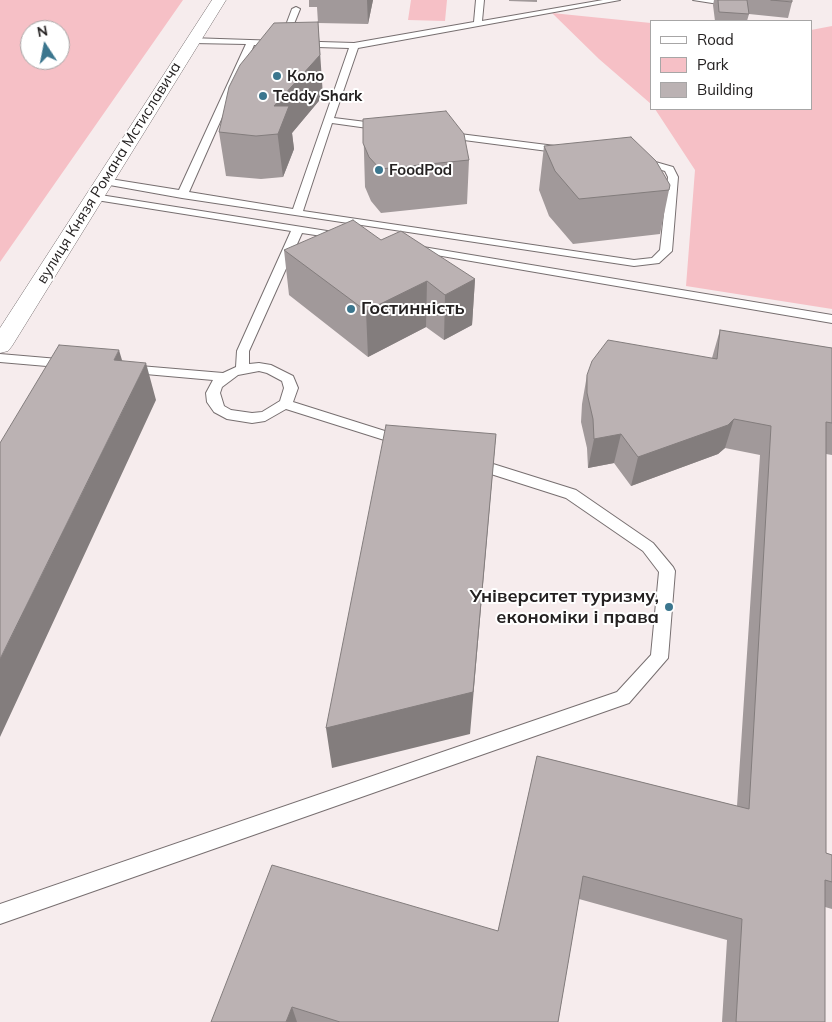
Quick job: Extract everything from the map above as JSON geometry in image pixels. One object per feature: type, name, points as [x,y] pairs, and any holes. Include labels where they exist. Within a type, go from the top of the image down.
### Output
[{"type":"street","name":"вулиця Князя Романа Мстиславича","points":[[0,346],[218,0]]},
{"type":"lane","points":[[478,24],[480,0]]},
{"type":"lane","points":[[193,40],[353,49],[478,24],[616,0]]},
{"type":"lane","points":[[697,0],[725,3]]},
{"type":"lane","points":[[283,44],[296,9]]},
{"type":"lane","points":[[182,195],[251,43]]},
{"type":"lane","points":[[297,213],[353,49]]},
{"type":"lane","points":[[329,120],[395,128]]},
{"type":"lane","points":[[433,133],[576,152]]},
{"type":"lane","points":[[99,189],[182,195],[634,264],[655,261],[666,251],[673,177],[669,169],[654,163],[625,159]]},
{"type":"lane","points":[[99,189],[356,239]]},
{"type":"lane","points":[[242,369],[243,351],[298,229]]},
{"type":"lane","points":[[395,245],[832,319]]},
{"type":"lane","points":[[0,358],[88,365]]},
{"type":"lane","points":[[259,367],[281,373],[288,380],[292,388],[285,404],[265,416],[252,418],[227,414],[219,409],[214,402],[213,393],[216,385],[223,377],[242,369],[259,367]]},
{"type":"lane","points":[[117,368],[223,377]]},
{"type":"lane","points":[[285,404],[419,446]]},
{"type":"lane","points":[[0,914],[623,698],[659,658],[667,572],[648,547],[571,494],[457,458]]},
{"type":"green space","points":[[0,0],[183,0],[0,262]]},
{"type":"green space","points":[[411,0],[447,0],[445,21],[408,20]]},
{"type":"green space","points":[[552,13],[650,23],[650,103],[599,59]]},
{"type":"green space","points":[[832,26],[832,309],[686,286],[695,170],[656,110],[812,110],[812,30]]},
{"type":"building","points":[[718,0],[747,0],[749,14],[719,12]]},
{"type":"building","points":[[771,0],[792,0],[792,2]]},
{"type":"building","points":[[318,22],[320,55],[274,106],[289,106],[278,134],[256,136],[219,132],[229,87],[240,65],[274,23]]},
{"type":"building","points":[[446,111],[464,134],[469,160],[380,169],[369,157],[363,143],[363,119]]},
{"type":"building","points":[[631,137],[656,161],[670,185],[669,190],[579,199],[555,171],[544,146]]},
{"type":"building","points":[[353,220],[381,240],[401,231],[475,279],[445,295],[427,281],[366,311],[284,250]]},
{"type":"building","points":[[720,330],[832,348],[832,423],[826,422],[826,853],[832,855],[832,882],[825,880],[825,1022],[736,1022],[742,919],[583,876],[558,1022],[340,1022],[292,1007],[286,1022],[211,1022],[272,865],[498,931],[537,756],[749,809],[771,426],[734,419],[728,425],[638,457],[621,434],[594,439],[593,419],[587,393],[587,375],[592,361],[608,340],[717,359]]},
{"type":"building","points":[[59,345],[119,350],[114,360],[146,363],[0,659],[0,443]]},
{"type":"building","points":[[386,425],[496,434],[473,692],[326,728]]},
{"type":"place","name":"Коло","points":[[277,76]]},
{"type":"place","name":"Teddy Shark","points":[[263,96]]},
{"type":"place","name":"FoodPod","points":[[379,170]]},
{"type":"place","name":"Гостинність","points":[[351,309]]},
{"type":"place","name":"Університет туризму, економіки і права","points":[[669,607]]}]
